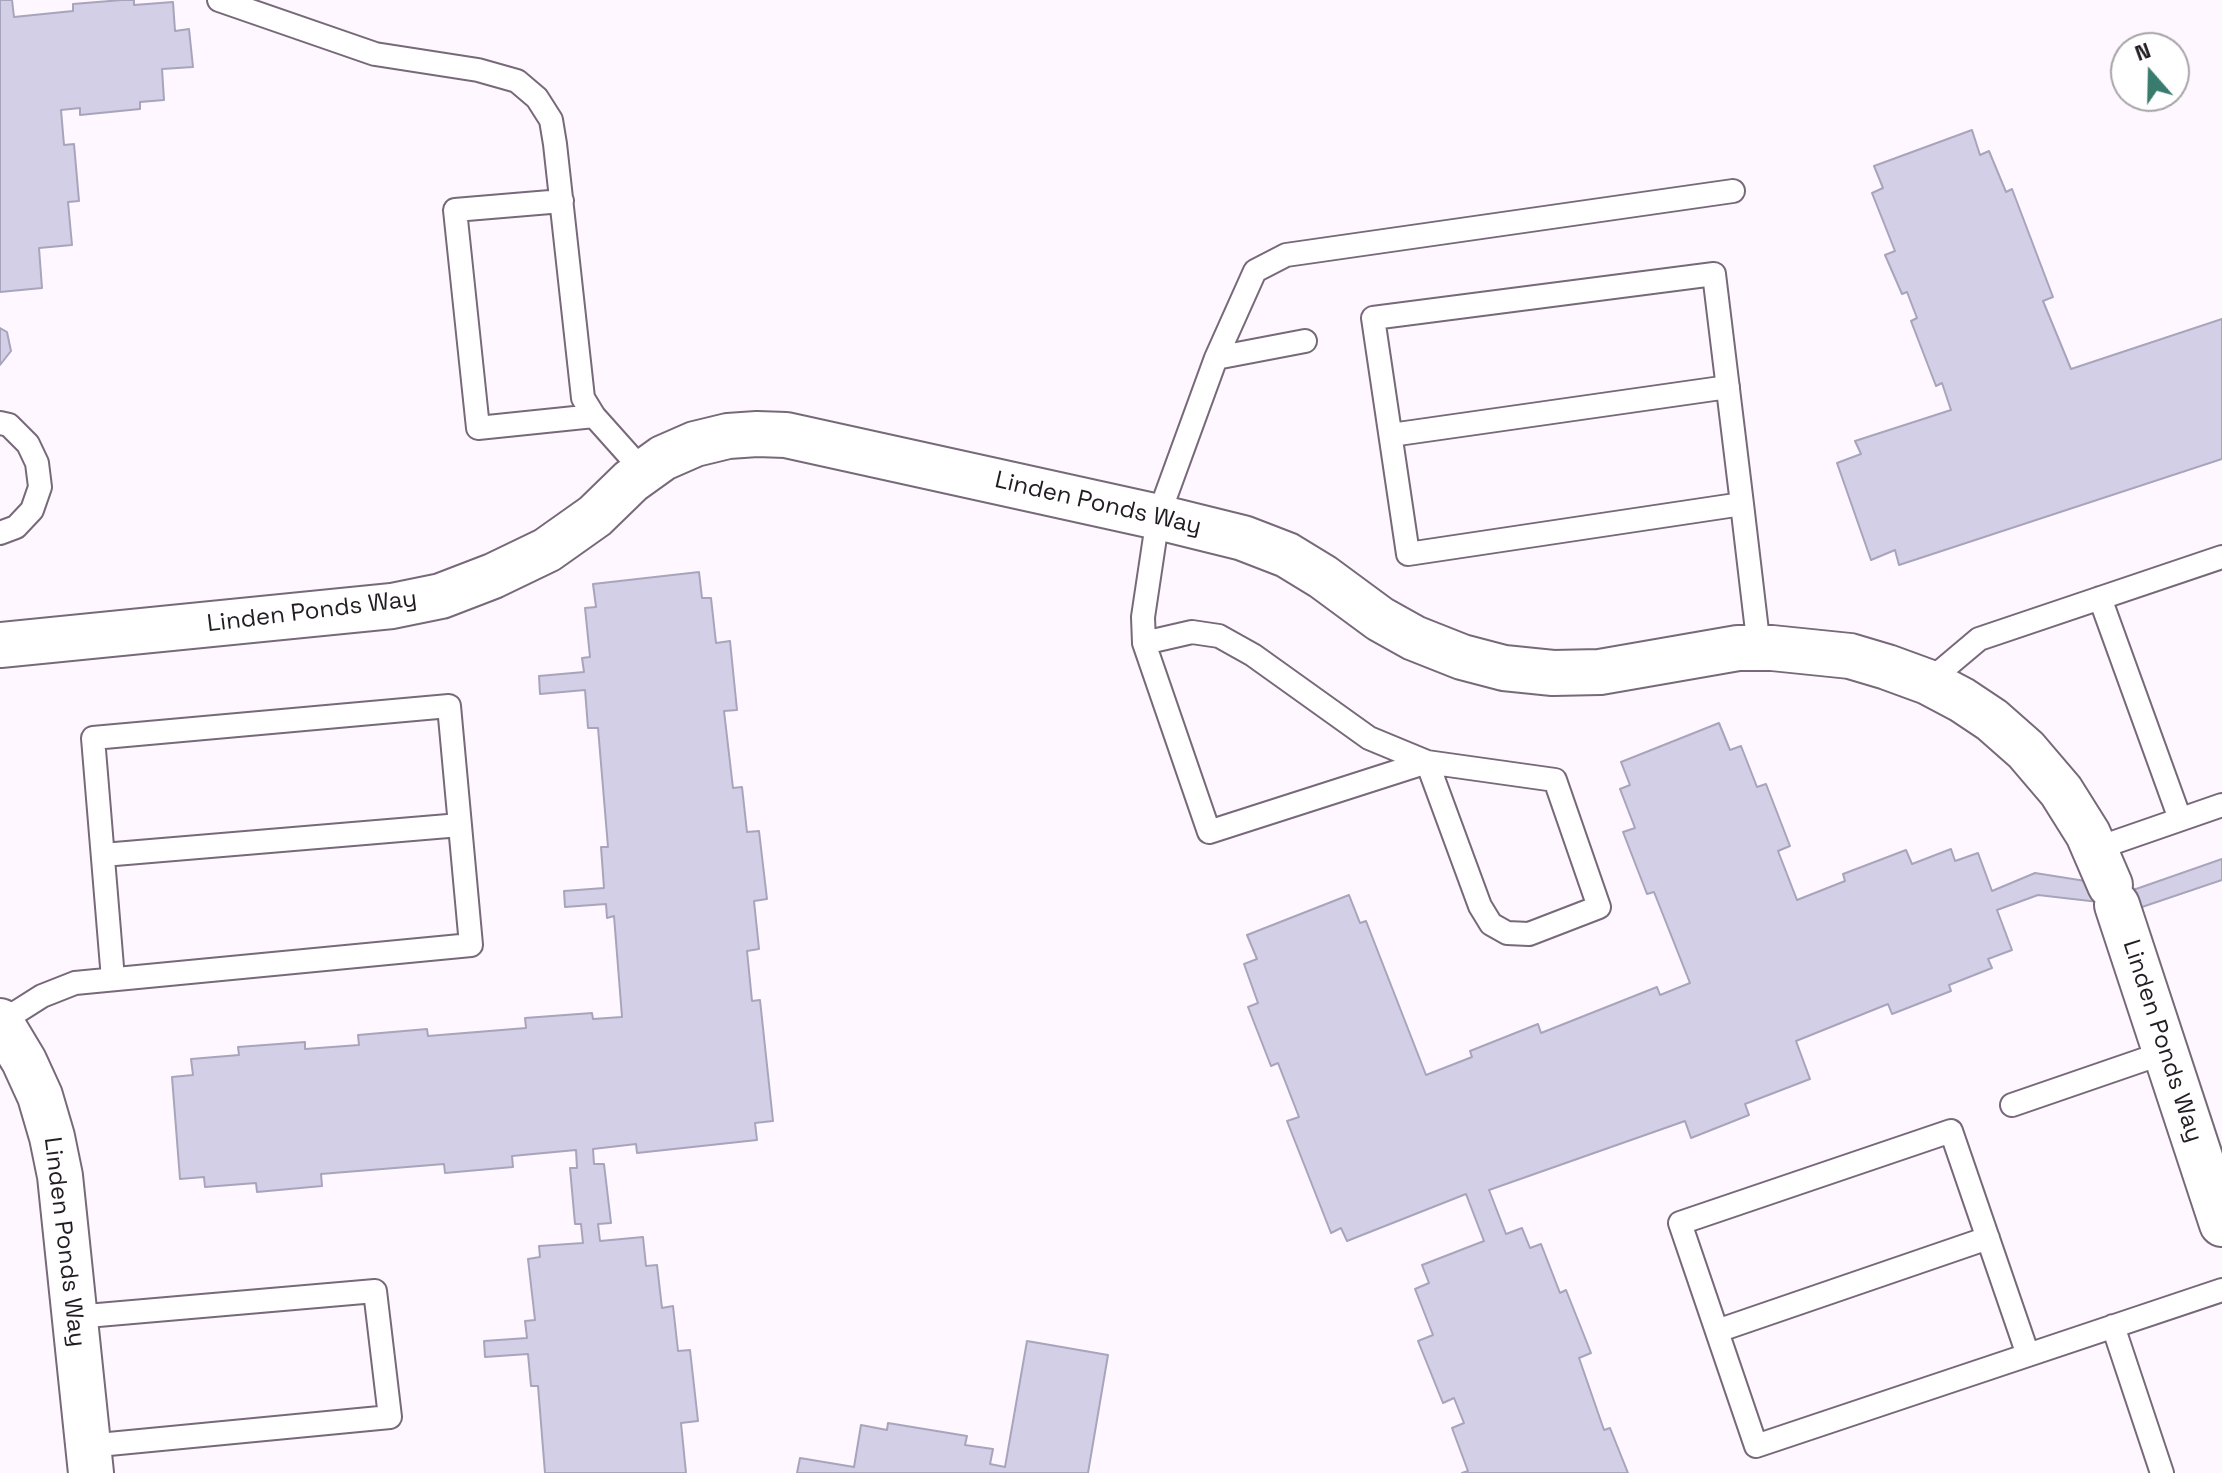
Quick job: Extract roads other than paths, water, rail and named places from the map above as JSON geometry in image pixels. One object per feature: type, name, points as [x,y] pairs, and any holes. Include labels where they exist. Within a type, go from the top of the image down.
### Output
[{"type":"street","name":"Linden Ponds Way","points":[[0,645],[392,606],[441,596],[547,550],[595,516],[663,458],[695,444],[728,436],[757,434],[786,435],[1243,538],[1287,555],[1380,619],[1414,638],[1462,657],[1504,668],[1553,673],[1600,672],[1738,648],[1850,656],[1928,682],[1962,700],[1992,720],[2026,750],[2061,791],[2107,879],[2222,1224]]},
{"type":"street","name":"Linden Ponds Way","points":[[0,1022],[24,1061],[40,1096],[52,1137],[60,1176],[90,1459]]},
{"type":"lane","points":[[219,0],[375,54],[478,70],[517,81],[537,98],[551,120],[583,398],[594,416],[644,472]]},
{"type":"lane","points":[[1427,762],[1209,832],[1144,643],[1143,617],[1158,517],[1216,358],[1255,271],[1286,255],[1733,191]]},
{"type":"lane","points":[[562,201],[455,210],[478,428],[594,416]]},
{"type":"lane","points":[[1742,504],[1408,554],[1373,318],[1714,274],[1728,387],[1742,504],[1759,648]]},
{"type":"lane","points":[[1216,358],[1305,341]]},
{"type":"lane","points":[[1391,435],[1728,387]]},
{"type":"lane","points":[[0,423],[9,425],[28,444],[37,463],[40,487],[32,510],[16,527],[0,533]]},
{"type":"lane","points":[[1928,682],[1979,639],[2222,557]]},
{"type":"lane","points":[[2100,598],[2180,819]]},
{"type":"lane","points":[[1144,643],[1192,632],[1219,636],[1253,655],[1369,738],[1427,762],[1555,780],[1599,907],[1529,934],[1507,933],[1491,924],[1480,906],[1427,762]]},
{"type":"lane","points":[[0,1022],[42,996],[75,983],[471,945],[449,706],[93,738],[113,979]]},
{"type":"lane","points":[[2107,879],[2180,819],[2222,805]]},
{"type":"lane","points":[[103,855],[460,825]]},
{"type":"lane","points":[[2012,1105],[2166,1052]]},
{"type":"lane","points":[[2028,1355],[1951,1131],[1680,1223],[1756,1446],[2028,1355],[2113,1326],[2222,1290]]},
{"type":"lane","points":[[1717,1331],[1988,1238]]},
{"type":"lane","points":[[75,1317],[375,1291],[390,1417],[90,1459]]},
{"type":"lane","points":[[2113,1326],[2162,1473]]}]
